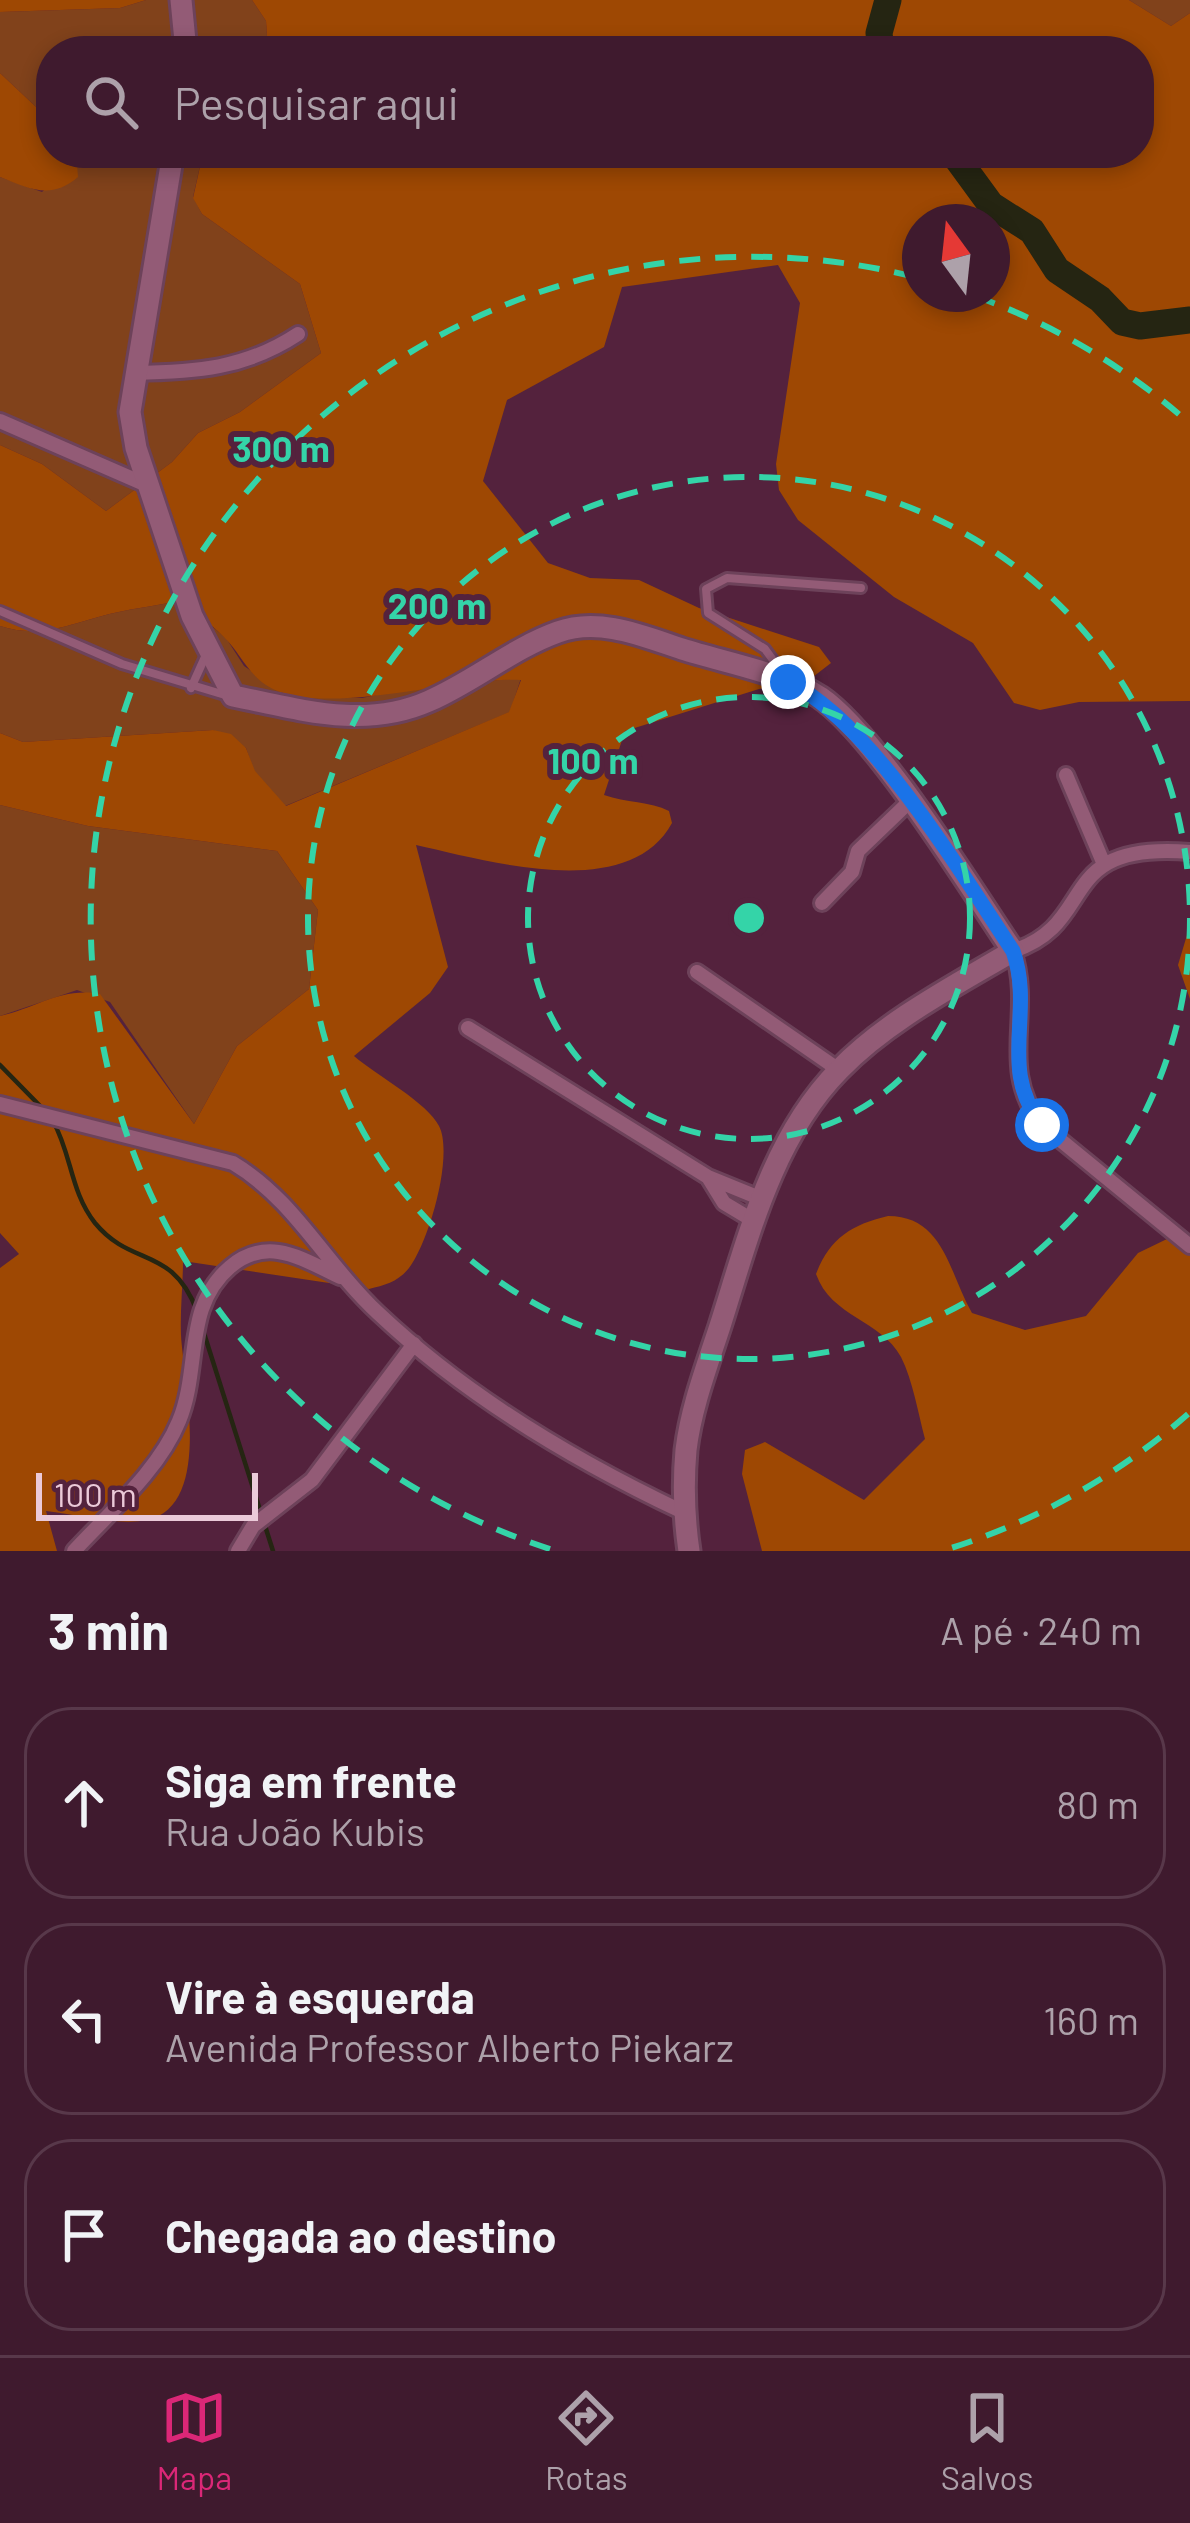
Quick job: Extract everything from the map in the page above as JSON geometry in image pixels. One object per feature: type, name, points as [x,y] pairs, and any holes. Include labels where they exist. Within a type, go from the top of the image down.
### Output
[{"type":"street","points":[[181,0],[185,36]]},
{"type":"street","points":[[171,168],[130,412],[148,486],[207,650],[232,696],[331,716],[375,717],[427,703],[558,632],[589,625],[622,630],[788,682],[839,713],[1013,951],[1019,970],[1017,1076],[1024,1103],[1042,1125],[1190,1246]]},
{"type":"street","points":[[134,373],[201,371],[240,364],[298,334]]},
{"type":"street","points":[[0,421],[148,486]]},
{"type":"street","points":[[1066,775],[1103,862]]},
{"type":"street","points":[[821,903],[852,872],[858,851],[908,803]]},
{"type":"street","points":[[689,1551],[683,1512],[686,1447],[700,1387],[758,1210],[794,1131],[839,1070],[911,1015],[1045,936],[1103,862],[1129,851],[1190,852]]},
{"type":"street","points":[[697,972],[839,1070]]},
{"type":"street","points":[[468,1028],[758,1210]]},
{"type":"street","points":[[0,1104],[233,1163],[266,1183],[345,1280],[413,1344],[498,1411],[683,1512]]},
{"type":"street","points":[[708,1177],[724,1203],[758,1210]]},
{"type":"street","points":[[74,1551],[166,1445],[180,1420],[200,1307],[211,1285],[235,1263],[263,1249],[290,1253],[345,1280]]},
{"type":"street","points":[[238,1551],[253,1526],[327,1462],[413,1344]]},
{"type":"lane","points":[[788,682],[765,649],[708,613],[706,590],[728,578],[861,588]]},
{"type":"lane","points":[[0,611],[190,688],[232,696]]},
{"type":"lane","points":[[190,688],[207,650]]},
{"type":"shaded area","points":[[0,0],[146,0],[120,8],[0,12]]},
{"type":"shaded area","points":[[146,0],[252,0],[266,21],[267,36],[36,36],[36,107],[0,73],[0,12],[120,8]]},
{"type":"shaded area","points":[[252,0],[1129,0],[1171,26],[1190,13],[1190,701],[1079,702],[1040,710],[1014,703],[973,643],[894,597],[798,520],[779,490],[776,464],[800,303],[778,265],[622,287],[604,347],[507,400],[483,481],[548,563],[590,578],[639,580],[699,608],[819,647],[831,663],[809,680],[759,689],[625,731],[604,795],[662,808],[669,811],[672,823],[651,848],[623,863],[590,870],[553,870],[416,845],[448,967],[430,993],[354,1056],[413,1099],[439,1126],[441,1177],[417,1256],[400,1277],[369,1289],[183,1261],[181,1335],[190,1438],[181,1491],[168,1510],[147,1520],[110,1521],[46,1511],[57,1551],[0,1551],[0,1268],[19,1254],[0,1233],[0,1016],[61,996],[100,994],[194,1124],[237,1046],[309,989],[318,910],[277,851],[88,826],[0,805],[0,733],[23,742],[213,730],[231,734],[286,806],[509,712],[521,680],[352,698],[289,695],[259,680],[224,637],[181,601],[44,630],[0,626],[0,445],[42,464],[106,511],[172,462],[198,433],[240,412],[321,353],[300,284],[202,214],[193,198],[200,168],[1154,168],[1154,36],[267,36],[266,21]]},
{"type":"shaded area","points":[[1129,0],[1190,0],[1190,13],[1171,26]]},
{"type":"shaded area","points":[[0,73],[36,107],[36,168],[77,168],[78,177],[59,188],[40,190],[0,177]]},
{"type":"shaded area","points":[[67,168],[200,168],[193,197],[202,214],[300,284],[321,353],[240,412],[198,433],[172,462],[106,511],[42,464],[0,445],[0,177],[42,192]]},
{"type":"shaded area","points":[[181,601],[226,638],[244,666],[283,693],[362,698],[417,687],[521,678],[510,712],[285,806],[254,771],[246,748],[213,730],[23,742],[0,733],[0,626],[44,630]]},
{"type":"shaded area","points":[[0,805],[88,826],[277,851],[318,910],[309,989],[237,1046],[194,1124],[110,1002],[77,990],[0,1016]]},
{"type":"shaded area","points":[[1190,925],[1190,999],[1178,965]]},
{"type":"shaded area","points":[[888,1216],[907,1219],[933,1236],[972,1313],[1025,1330],[1086,1316],[1138,1253],[1167,1239],[1190,1244],[1190,1551],[762,1551],[742,1474],[745,1450],[765,1442],[864,1500],[925,1439],[901,1357],[881,1334],[833,1300],[816,1274],[843,1235]]},
{"type":"waterway","points":[[879,36],[888,0]]},
{"type":"waterway","points":[[964,168],[991,205],[1032,231],[1057,270],[1100,299],[1122,322],[1140,326],[1190,320]]},
{"type":"waterway","points":[[0,1065],[46,1112]]},
{"type":"waterway","points":[[53,1121],[95,1223],[109,1237],[176,1276],[197,1311]]},
{"type":"waterway","points":[[202,1327],[273,1551]]},
{"type":"route","points":[[788,682],[818,696],[857,731],[1013,951],[1021,994],[1017,1076],[1024,1103],[1042,1125]]}]
